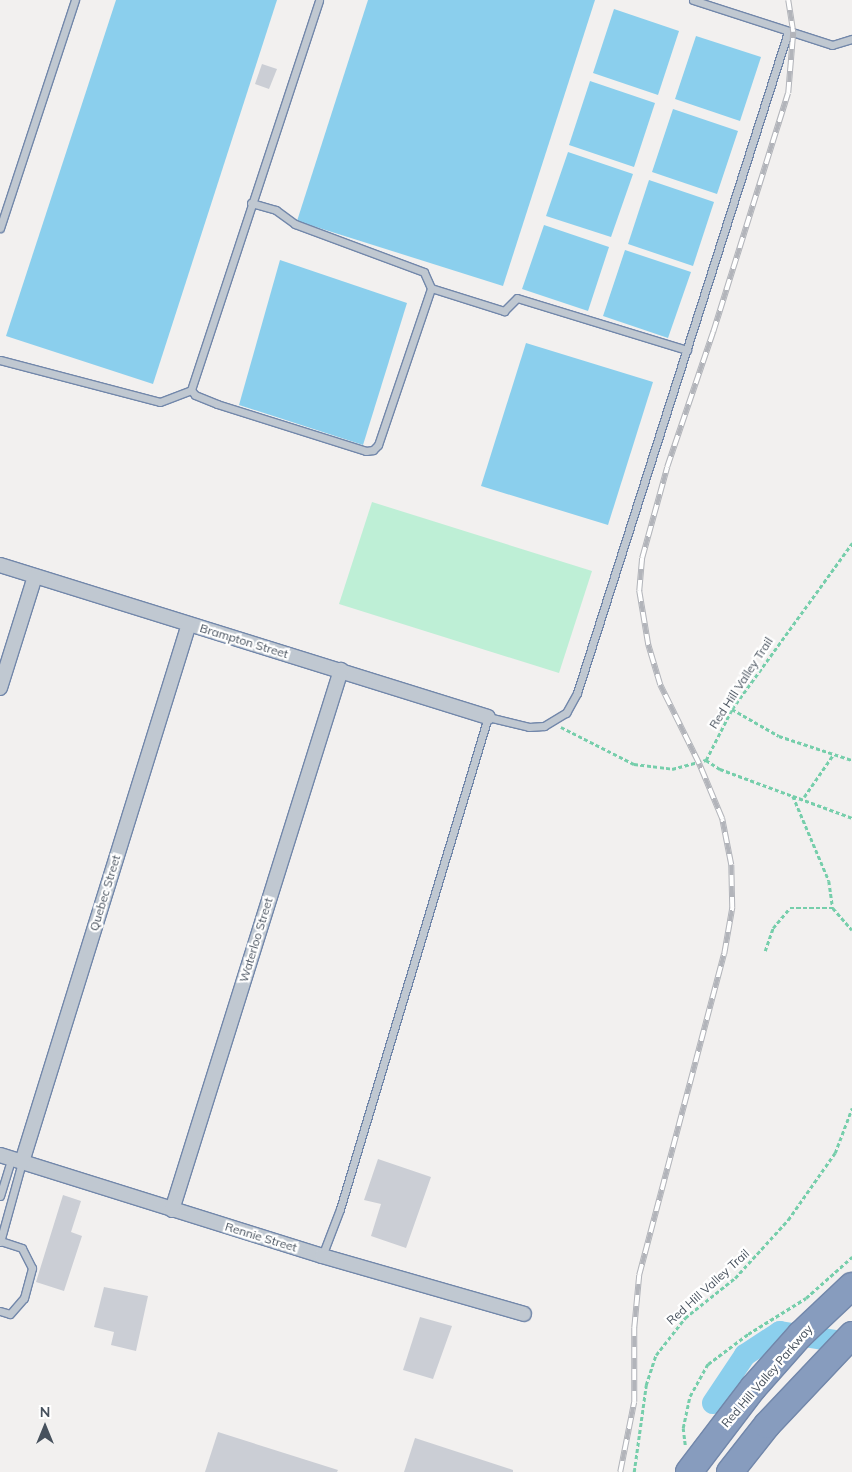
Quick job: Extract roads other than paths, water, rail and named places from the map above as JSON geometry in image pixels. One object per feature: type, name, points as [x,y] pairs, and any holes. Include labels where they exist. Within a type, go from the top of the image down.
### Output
[{"type":"highway","name":"Red Hill Valley Parkway","points":[[688,1462],[801,1334],[852,1286]]},
{"type":"highway","points":[[730,1472],[766,1425],[852,1335]]},
{"type":"street","name":"Brampton Street","points":[[0,565],[488,717]]},
{"type":"street","points":[[0,688],[35,576]]},
{"type":"street","name":"Quebec Street","points":[[11,1159],[189,624]]},
{"type":"street","name":"Waterloo Street","points":[[172,1210],[341,670]]},
{"type":"street","name":"Rennie Street","points":[[11,1159],[322,1256],[524,1314]]},
{"type":"lane","points":[[0,228],[75,0]]},
{"type":"lane","points":[[191,390],[319,0]]},
{"type":"lane","points":[[693,0],[832,45],[852,39]]},
{"type":"lane","points":[[322,1256],[340,1209],[488,717],[529,726],[554,723],[569,710],[577,693],[788,32]]},
{"type":"lane","points":[[0,360],[160,402],[191,390],[217,404],[368,452],[374,450],[378,445],[431,288],[424,272],[295,224],[276,210],[251,203]]},
{"type":"lane","points":[[431,288],[504,311],[517,298],[687,350]]},
{"type":"lane","points":[[0,1196],[11,1159]]},
{"type":"lane","points":[[0,1311],[10,1314],[24,1298],[32,1268],[22,1248],[0,1242],[11,1159]]},
{"type":"water","points":[[116,0],[277,0],[153,384],[6,336]]},
{"type":"water","points":[[368,0],[595,0],[503,286],[297,221]]},
{"type":"water","points":[[614,9],[679,31],[658,95],[593,73]]},
{"type":"water","points":[[696,36],[761,57],[740,121],[675,99]]},
{"type":"water","points":[[590,81],[655,103],[634,167],[569,145]]},
{"type":"water","points":[[673,109],[738,131],[717,194],[652,172]]},
{"type":"water","points":[[568,152],[633,174],[611,237],[546,216]]},
{"type":"water","points":[[649,180],[714,202],[693,266],[628,244]]},
{"type":"water","points":[[544,225],[609,247],[588,311],[522,289]]},
{"type":"water","points":[[625,250],[691,272],[668,338],[603,316]]},
{"type":"water","points":[[280,260],[407,303],[363,445],[239,405]]},
{"type":"water","points":[[526,343],[653,382],[608,525],[481,486]]},
{"type":"waterway","points":[[713,1403],[745,1355],[780,1332],[842,1342],[852,1338]]},
{"type":"railway","points":[[620,1472],[634,1402],[634,1328],[639,1275],[724,954],[732,908],[731,865],[722,819],[699,764],[660,685],[648,645],[639,591],[642,558],[667,467],[713,332],[788,93],[793,32],[788,0]]}]
